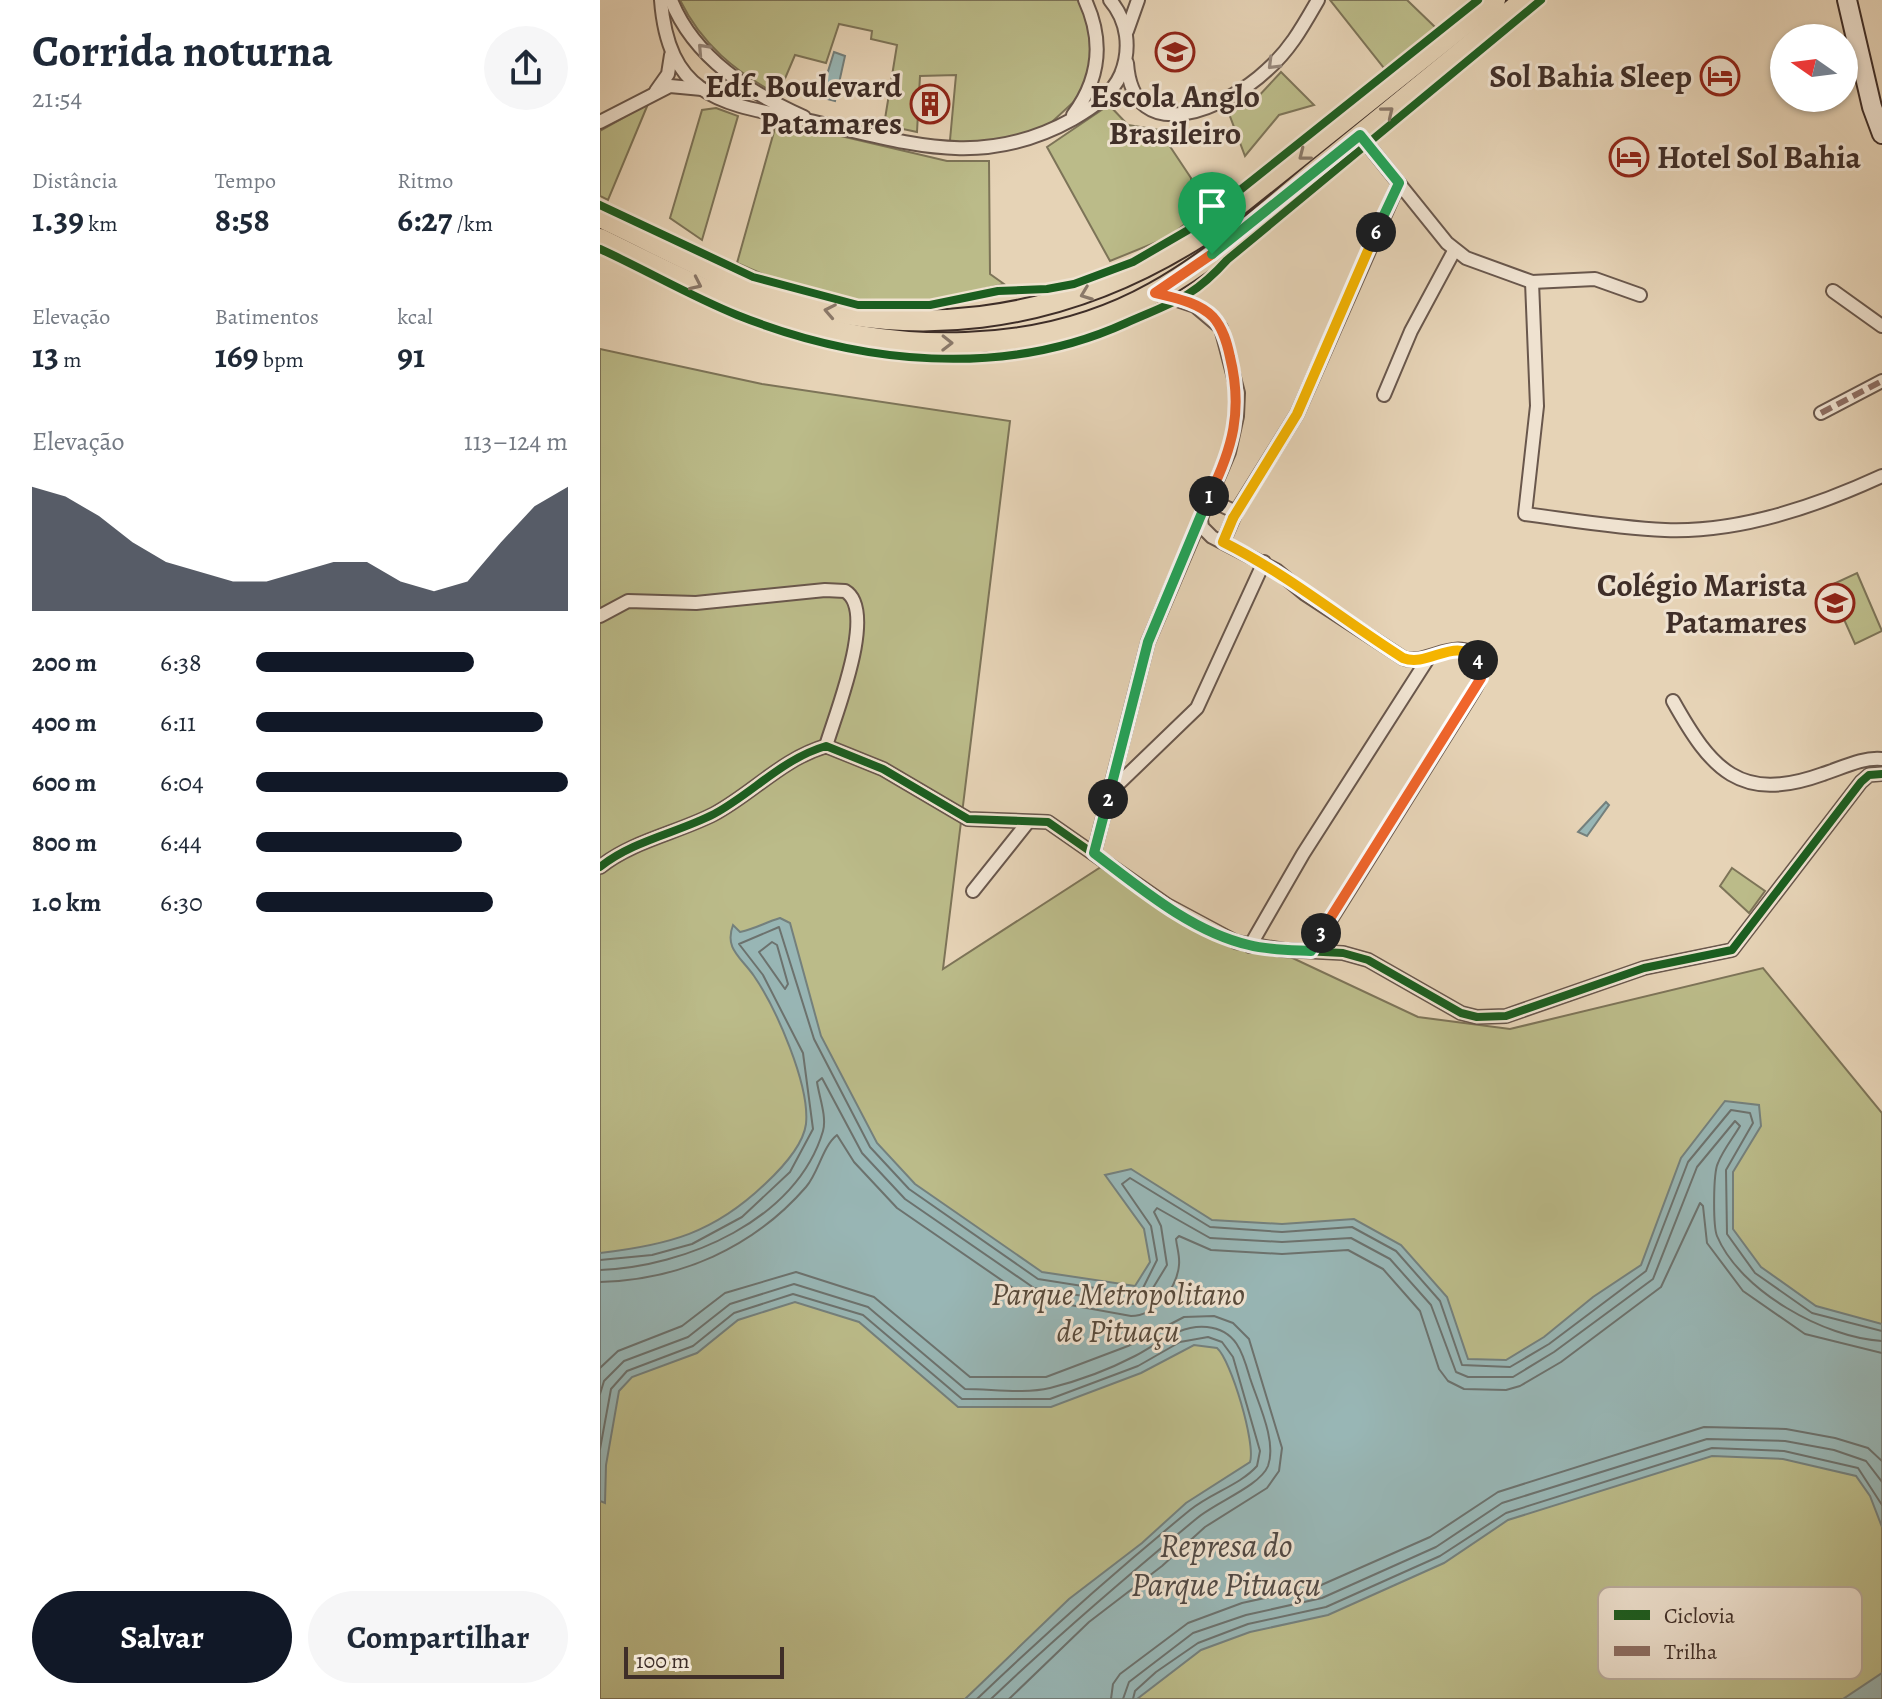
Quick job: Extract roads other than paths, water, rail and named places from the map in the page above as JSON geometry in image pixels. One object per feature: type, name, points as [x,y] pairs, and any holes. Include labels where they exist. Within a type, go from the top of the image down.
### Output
[{"type":"main road","points":[[600,217],[748,287],[821,309],[891,319],[931,320],[1038,308],[1095,291],[1201,235],[1495,0]]},
{"type":"main road","points":[[600,239],[741,305],[816,327],[888,340],[970,343],[1044,334],[1103,316],[1155,293],[1251,225],[1524,0]]},
{"type":"street","points":[[661,0],[665,39],[671,55],[702,89],[728,102],[777,117],[960,151],[1021,143],[1068,121],[1112,89],[1127,56]]},
{"type":"street","points":[[671,0],[700,48],[741,82],[814,122]]},
{"type":"street","points":[[1068,121],[1093,80],[1098,41],[1085,0]]},
{"type":"street","points":[[1091,13],[1099,0]]},
{"type":"street","points":[[1110,0],[1127,34]]},
{"type":"street","points":[[1138,0],[1127,34],[1130,84],[1141,104],[1160,115],[1183,113],[1219,101],[1253,82],[1293,43],[1318,0]]},
{"type":"street","points":[[1847,0],[1864,78],[1882,134]]},
{"type":"street","points":[[665,39],[672,29],[684,25]]},
{"type":"street","points":[[656,91],[668,74],[671,55]]},
{"type":"street","points":[[1093,80],[1100,88],[1112,89]]},
{"type":"street","points":[[728,102],[739,94],[741,82]]},
{"type":"street","points":[[600,122],[670,86],[702,89]]},
{"type":"street","points":[[1360,135],[1454,251],[1532,282],[1595,279],[1640,295]]},
{"type":"street","points":[[1223,542],[1236,512],[1297,414],[1399,183]]},
{"type":"street","points":[[1384,395],[1411,331],[1454,251]]},
{"type":"street","points":[[1532,282],[1537,406],[1525,514],[1665,530],[1700,529],[1806,506],[1882,476]]},
{"type":"street","points":[[1833,291],[1882,326]]},
{"type":"street","points":[[1094,853],[1148,642],[1235,435],[1238,393],[1221,328],[1208,313],[1182,300],[1155,293]]},
{"type":"street","points":[[1821,413],[1882,381]]},
{"type":"street","points":[[1208,499],[1236,512]]},
{"type":"street","points":[[1201,519],[1206,533],[1264,562],[1305,594],[1403,658],[1410,661],[1454,650],[1472,654],[1479,661],[1481,678],[1311,951]]},
{"type":"street","points":[[1110,793],[1190,719],[1264,562]]},
{"type":"street","points":[[600,616],[628,601],[696,603],[825,590],[845,591],[856,603],[859,626],[826,746]]},
{"type":"street","points":[[1250,946],[1303,854],[1429,657]]},
{"type":"street","points":[[1673,701],[1702,751],[1715,765],[1750,783],[1785,786],[1863,760],[1882,759]]},
{"type":"street","points":[[600,867],[641,845],[712,815],[784,766],[826,746],[883,769],[968,819],[1048,822],[1188,918],[1250,946],[1343,953],[1368,960],[1461,1013],[1492,1018],[1644,968],[1724,954],[1740,942],[1861,782],[1869,775],[1882,774]]},
{"type":"street","points":[[973,891],[1028,822]]},
{"type":"water","points":[[834,52],[845,56],[835,101],[820,97]]},
{"type":"water","points":[[1606,802],[1609,805],[1587,836],[1578,832]]},
{"type":"water","name":"Represa do Parque Pituaçu","points":[[780,918],[790,923],[821,1036],[877,1143],[915,1184],[1042,1272],[1135,1286],[1150,1262],[1144,1229],[1105,1175],[1131,1169],[1212,1220],[1282,1224],[1354,1219],[1401,1245],[1447,1297],[1468,1359],[1506,1360],[1544,1337],[1593,1297],[1641,1265],[1681,1158],[1725,1101],[1759,1105],[1761,1126],[1733,1172],[1733,1229],[1761,1267],[1816,1306],[1882,1324],[1882,1527],[1870,1496],[1856,1476],[1783,1459],[1712,1456],[1508,1520],[1444,1563],[1328,1615],[1250,1632],[1201,1650],[1137,1699],[965,1699],[1069,1599],[1142,1543],[1186,1503],[1250,1462],[1246,1421],[1229,1368],[1217,1348],[1194,1345],[1141,1373],[1051,1407],[958,1407],[859,1322],[795,1302],[738,1320],[697,1353],[632,1377],[619,1391],[606,1465],[605,1503],[600,1501],[600,1253],[669,1241],[709,1225],[746,1201],[777,1172],[796,1149],[804,1132],[806,1108],[803,1089],[790,1047],[763,990],[735,952],[731,940],[733,925],[740,932]]},
{"type":"water","points":[[1882,1673],[1882,1699],[1843,1699]]},
{"type":"place","name":"Escola Anglo Brasileiro","points":[[1175,52]]},
{"type":"place","name":"Sol Bahia Sleep","points":[[1720,76]]},
{"type":"place","name":"Edf. Boulevard Patamares","points":[[930,104]]},
{"type":"place","name":"Hotel Sol Bahia","points":[[1629,157]]},
{"type":"place","name":"Colégio Marista Patamares","points":[[1835,603]]},
{"type":"park label","name":"Parque Metropolitano de Pituaçu","points":[[1118,1312]]}]
